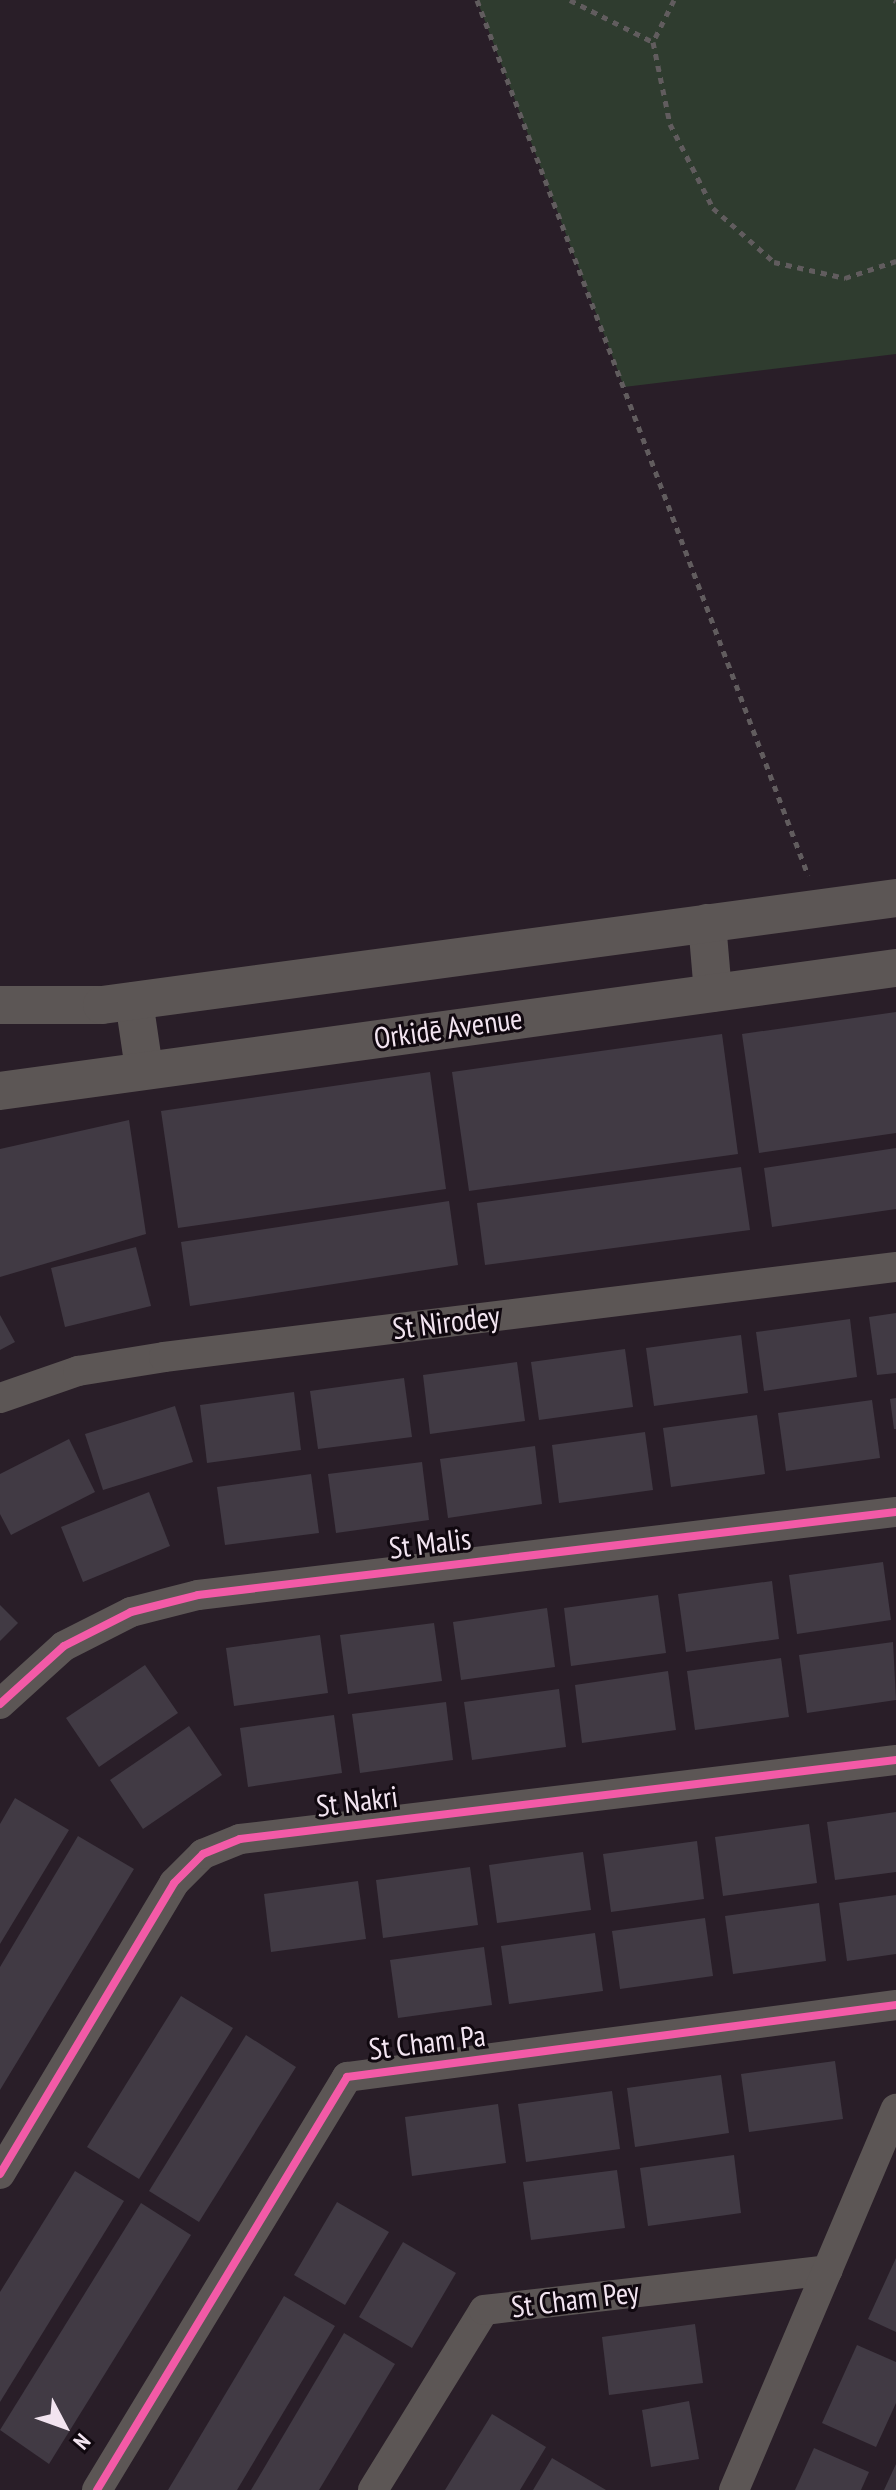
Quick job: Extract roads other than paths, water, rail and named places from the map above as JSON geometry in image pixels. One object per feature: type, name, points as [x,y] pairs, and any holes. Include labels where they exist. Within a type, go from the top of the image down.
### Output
[{"type":"street","points":[[0,1005],[134,1001],[896,898]]},
{"type":"street","points":[[707,923],[713,993]]},
{"type":"street","name":"Orkidē Avenue","points":[[0,1091],[896,968]]},
{"type":"street","points":[[134,1001],[144,1069]]},
{"type":"street","name":"St Nirodey","points":[[0,1398],[78,1371],[164,1357],[896,1267]]},
{"type":"street","name":"St Malis","points":[[0,1704],[64,1646],[131,1612],[198,1595],[896,1512]]},
{"type":"street","name":"St Nakri","points":[[0,2174],[174,1883],[203,1854],[240,1839],[896,1760]]},
{"type":"street","name":"St Cham Pa","points":[[97,2490],[347,2077],[896,2005]]},
{"type":"street","points":[[734,2490],[896,2109]]},
{"type":"street","name":"St Cham Pey","points":[[373,2490],[484,2310],[828,2270]]}]
